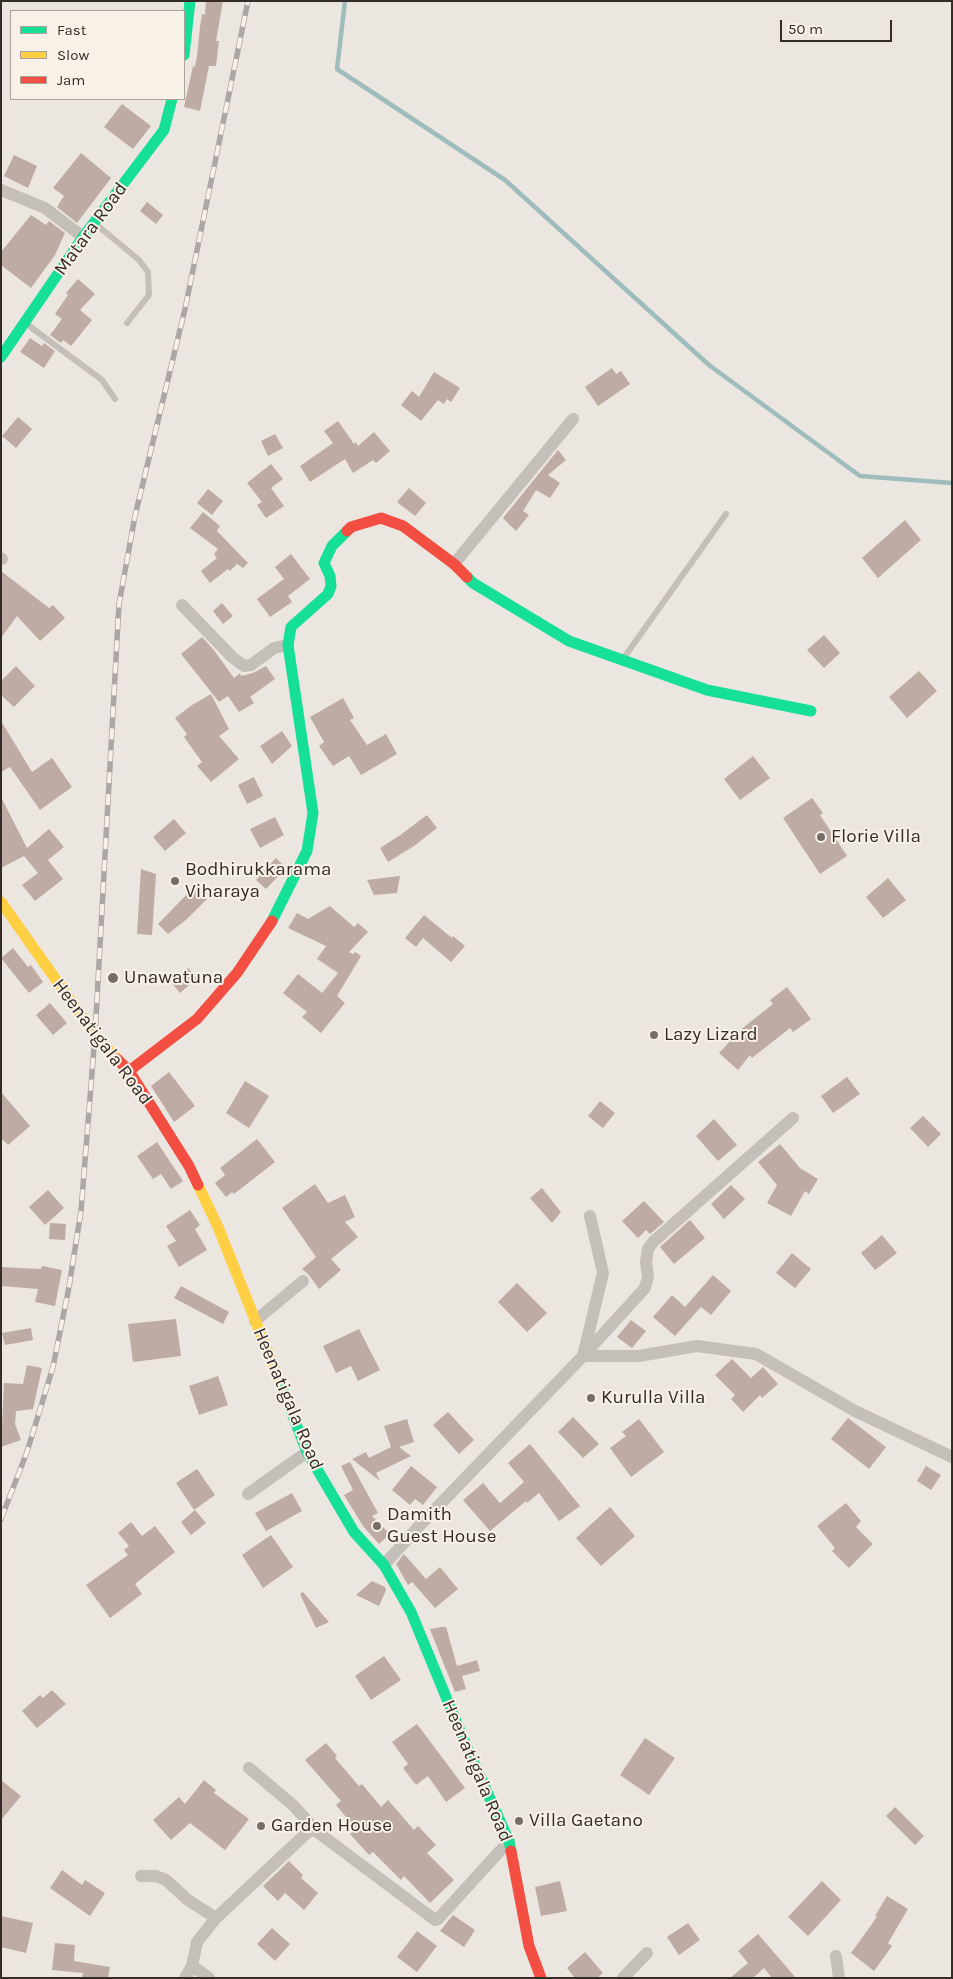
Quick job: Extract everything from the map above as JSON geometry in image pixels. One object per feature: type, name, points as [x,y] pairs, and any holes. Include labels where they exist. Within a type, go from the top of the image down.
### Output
[{"type":"main road","points":[[185,38],[187,3]]},
{"type":"main road","name":"Matara Road","points":[[1,357],[83,237],[164,130],[172,100]]},
{"type":"main road","points":[[129,1070],[197,1019],[237,973],[276,915],[307,851],[313,813],[288,645],[291,627],[328,594],[331,586],[330,576],[324,563],[332,546],[351,527],[380,518],[403,526],[454,564],[473,583],[569,641],[707,690],[811,710]]},
{"type":"main road","name":"Heenatigala Road","points":[[1,902],[95,1035],[129,1070],[189,1166],[218,1227],[307,1452],[354,1532],[384,1565],[411,1612],[465,1743],[509,1841],[528,1946],[541,1978]]},
{"type":"street","points":[[1,190],[44,208],[83,237]]},
{"type":"street","points":[[454,564],[572,419]]},
{"type":"street","points":[[182,605],[232,657],[244,666],[250,665],[274,648],[288,645]]},
{"type":"street","points":[[384,1565],[420,1525],[583,1356],[645,1288],[648,1277],[648,1248],[653,1242],[793,1118]]},
{"type":"street","points":[[583,1356],[603,1273],[590,1216]]},
{"type":"street","points":[[254,1321],[303,1281]]},
{"type":"street","points":[[583,1356],[639,1356],[697,1346],[756,1354],[855,1411],[952,1457]]},
{"type":"street","points":[[248,1494],[307,1452]]},
{"type":"street","points":[[249,1768],[294,1806],[316,1831],[435,1920],[438,1919],[509,1841]]},
{"type":"street","points":[[185,1978],[192,1966],[197,1942],[216,1918],[310,1830],[316,1831]]},
{"type":"street","points":[[141,1876],[156,1876],[166,1880],[188,1900],[216,1918]]},
{"type":"street","points":[[623,1978],[647,1953]]},
{"type":"street","points":[[836,1956],[839,1978]]},
{"type":"street","points":[[192,1966],[209,1978]]},
{"type":"lane","points":[[94,222],[139,260],[148,272],[149,296],[127,323]]},
{"type":"lane","points":[[25,323],[102,380],[115,399]]},
{"type":"lane","points":[[622,660],[726,514]]},
{"type":"building","points":[[206,1],[223,1],[216,41],[219,41],[216,66],[209,66],[200,111],[184,107],[193,66],[195,67],[202,14],[205,15]]},
{"type":"building","points":[[122,104],[151,126],[133,149],[104,127]]},
{"type":"building","points":[[81,153],[111,178],[77,223],[57,207],[64,196],[53,188]]},
{"type":"building","points":[[14,155],[37,166],[28,188],[4,176]]},
{"type":"building","points":[[147,202],[163,215],[156,224],[140,211]]},
{"type":"building","points":[[31,215],[46,225],[49,221],[65,233],[55,255],[31,288],[1,265],[1,252]]},
{"type":"building","points":[[78,279],[95,294],[80,310],[92,320],[71,346],[63,340],[61,343],[50,335],[62,319],[55,314],[68,295],[66,293]]},
{"type":"building","points":[[30,338],[42,346],[44,343],[55,351],[44,368],[20,352]]},
{"type":"building","points":[[612,368],[616,374],[621,371],[630,384],[598,406],[585,387]]},
{"type":"building","points":[[434,372],[460,388],[451,402],[447,399],[444,404],[438,400],[421,421],[401,405],[412,391],[419,397]]},
{"type":"building","points":[[18,417],[32,429],[16,448],[2,436]]},
{"type":"building","points":[[338,421],[354,444],[356,442],[358,446],[374,432],[390,451],[376,463],[373,460],[353,473],[345,459],[310,482],[300,466],[333,443],[324,431]]},
{"type":"building","points":[[275,434],[283,448],[268,456],[261,441]]},
{"type":"building","points":[[558,450],[566,460],[548,475],[560,483],[550,498],[536,490],[523,511],[529,515],[516,531],[503,518]]},
{"type":"building","points":[[271,464],[283,479],[271,488],[284,506],[266,518],[257,505],[262,502],[247,483]]},
{"type":"building","points":[[409,488],[426,503],[415,516],[397,502]]},
{"type":"building","points":[[208,489],[223,501],[212,515],[197,503]]},
{"type":"building","points":[[203,512],[220,526],[217,531],[248,563],[243,568],[237,564],[230,571],[228,569],[210,583],[201,571],[217,558],[214,554],[218,549],[190,528]]},
{"type":"building","points":[[905,520],[921,540],[878,578],[862,558]]},
{"type":"building","points":[[291,554],[310,579],[288,596],[292,602],[270,617],[257,599],[284,579],[275,567]]},
{"type":"building","points":[[1,571],[49,608],[53,605],[65,618],[40,641],[17,616],[1,638]]},
{"type":"building","points":[[222,603],[233,616],[223,624],[213,611]]},
{"type":"building","points":[[824,635],[840,653],[824,668],[807,650]]},
{"type":"building","points":[[202,637],[234,678],[240,673],[241,676],[253,673],[266,666],[275,679],[250,697],[254,703],[239,712],[228,696],[219,702],[181,654]]},
{"type":"building","points":[[16,666],[35,686],[14,707],[1,695],[1,681]]},
{"type":"building","points":[[919,671],[937,691],[907,718],[889,697]]},
{"type":"building","points":[[211,694],[229,729],[219,736],[239,759],[211,782],[197,766],[202,762],[184,737],[187,734],[175,718]]},
{"type":"building","points":[[343,698],[354,718],[350,720],[367,745],[386,734],[397,754],[361,775],[349,756],[333,766],[319,746],[324,742],[310,717]]},
{"type":"building","points":[[1,721],[32,772],[52,758],[72,787],[40,810],[10,767],[1,772]]},
{"type":"building","points":[[282,731],[292,746],[272,764],[260,746]]},
{"type":"building","points":[[753,756],[770,778],[740,800],[724,779]]},
{"type":"building","points":[[254,777],[263,796],[247,804],[238,785]]},
{"type":"building","points":[[1,797],[27,848],[49,829],[64,847],[48,860],[63,879],[35,901],[22,885],[38,873],[24,856],[1,868]]},
{"type":"building","points":[[812,798],[823,813],[820,815],[847,856],[820,874],[783,818]]},
{"type":"building","points":[[427,815],[437,828],[414,846],[388,862],[380,848]]},
{"type":"building","points":[[275,817],[284,835],[260,848],[250,829]]},
{"type":"building","points":[[174,819],[186,833],[165,851],[153,837]]},
{"type":"building","points":[[276,858],[286,868],[266,889],[256,880]]},
{"type":"building","points":[[141,869],[156,874],[152,935],[137,934]]},
{"type":"building","points":[[400,876],[397,893],[374,895],[367,880]]},
{"type":"building","points":[[888,878],[906,900],[883,918],[866,897]]},
{"type":"building","points":[[194,887],[207,899],[187,919],[168,934],[158,924]]},
{"type":"building","points":[[330,906],[354,927],[358,923],[368,932],[349,952],[353,954],[355,952],[361,956],[337,996],[345,1003],[321,1033],[302,1017],[307,1012],[283,993],[298,974],[322,993],[338,973],[317,959],[326,946],[288,928],[297,913],[308,919]]},
{"type":"building","points":[[424,915],[465,946],[451,962],[423,938],[416,947],[405,938]]},
{"type":"building","points":[[13,948],[28,967],[31,965],[43,982],[29,993],[1,958]]},
{"type":"building","points":[[188,968],[197,978],[180,993],[172,983]]},
{"type":"building","points":[[787,987],[811,1019],[793,1032],[790,1028],[752,1058],[750,1055],[738,1070],[719,1053],[734,1035],[773,1004],[770,1000]]},
{"type":"building","points":[[50,1003],[67,1023],[53,1035],[36,1015]]},
{"type":"building","points":[[169,1072],[195,1106],[174,1122],[151,1086]]},
{"type":"building","points":[[847,1077],[860,1094],[833,1113],[821,1096]]},
{"type":"building","points":[[245,1081],[269,1096],[249,1128],[226,1113]]},
{"type":"building","points":[[1,1092],[30,1126],[8,1145],[1,1138]]},
{"type":"building","points":[[600,1101],[615,1113],[603,1128],[588,1116]]},
{"type":"building","points":[[923,1116],[941,1134],[928,1147],[910,1128]]},
{"type":"building","points":[[714,1119],[737,1145],[718,1161],[696,1136]]},
{"type":"building","points":[[257,1139],[275,1162],[234,1194],[232,1192],[226,1197],[215,1183],[225,1175],[220,1168]]},
{"type":"building","points":[[157,1142],[183,1181],[171,1189],[161,1174],[153,1179],[137,1156]]},
{"type":"building","points":[[780,1144],[800,1168],[818,1179],[809,1194],[805,1191],[791,1216],[767,1203],[777,1185],[758,1162]]},
{"type":"building","points":[[315,1184],[328,1203],[345,1195],[355,1217],[345,1222],[358,1237],[331,1259],[341,1270],[319,1289],[302,1269],[316,1257],[282,1208]]},
{"type":"building","points":[[731,1185],[745,1199],[724,1219],[711,1204]]},
{"type":"building","points":[[542,1188],[561,1212],[552,1223],[530,1198]]},
{"type":"building","points":[[48,1190],[64,1208],[45,1225],[29,1207]]},
{"type":"building","points":[[644,1201],[664,1222],[650,1234],[646,1230],[638,1238],[622,1221]]},
{"type":"building","points":[[190,1210],[200,1225],[195,1229],[207,1250],[179,1267],[167,1246],[176,1241],[166,1226]]},
{"type":"building","points":[[690,1220],[705,1238],[674,1264],[660,1247]]},
{"type":"building","points":[[50,1223],[66,1224],[65,1240],[49,1239]]},
{"type":"building","points":[[882,1235],[897,1253],[875,1270],[861,1253]]},
{"type":"building","points":[[792,1253],[811,1269],[795,1288],[776,1273]]},
{"type":"building","points":[[42,1266],[62,1270],[55,1306],[35,1302],[38,1289],[1,1286],[1,1267],[41,1269]]},
{"type":"building","points":[[713,1275],[731,1291],[711,1315],[701,1307],[675,1336],[653,1317],[672,1295],[685,1307]]},
{"type":"building","points":[[517,1283],[547,1313],[527,1332],[498,1302]]},
{"type":"building","points":[[181,1286],[229,1312],[223,1324],[174,1298]]},
{"type":"building","points":[[176,1319],[181,1356],[133,1362],[128,1324]]},
{"type":"building","points":[[631,1320],[646,1331],[632,1348],[617,1337]]},
{"type":"building","points":[[31,1328],[33,1340],[5,1345],[2,1333]]},
{"type":"building","points":[[359,1329],[380,1370],[358,1381],[351,1366],[336,1373],[323,1346]]},
{"type":"building","points":[[732,1359],[751,1378],[763,1367],[778,1384],[762,1398],[760,1395],[743,1412],[731,1399],[735,1395],[715,1375]]},
{"type":"building","points":[[27,1365],[42,1368],[33,1409],[16,1411],[15,1424],[21,1440],[1,1447],[4,1383],[23,1384]]},
{"type":"building","points":[[218,1376],[228,1405],[199,1415],[189,1386]]},
{"type":"building","points":[[448,1412],[474,1440],[459,1454],[433,1425]]},
{"type":"building","points":[[573,1417],[599,1444],[583,1458],[558,1432]]},
{"type":"building","points":[[848,1418],[886,1447],[869,1469],[831,1439]]},
{"type":"building","points":[[407,1419],[414,1442],[399,1447],[411,1456],[376,1473],[380,1481],[352,1459],[366,1452],[369,1458],[391,1447],[384,1426]]},
{"type":"building","points":[[639,1419],[664,1452],[631,1477],[610,1448],[626,1436],[622,1432]]},
{"type":"building","points":[[530,1444],[580,1506],[559,1521],[539,1493],[527,1503],[526,1501],[490,1531],[463,1500],[483,1483],[500,1503],[524,1482],[508,1463]]},
{"type":"building","points":[[350,1462],[378,1513],[372,1516],[390,1534],[379,1544],[363,1526],[344,1495],[353,1490],[341,1466]]},
{"type":"building","points":[[411,1466],[437,1487],[423,1505],[415,1499],[410,1505],[392,1490]]},
{"type":"building","points":[[926,1466],[941,1475],[931,1490],[917,1481]]},
{"type":"building","points":[[197,1469],[215,1495],[194,1510],[176,1483]]},
{"type":"building","points":[[292,1493],[302,1511],[266,1531],[255,1513]]},
{"type":"building","points":[[846,1503],[861,1521],[856,1527],[873,1544],[849,1568],[832,1551],[835,1548],[817,1526]]},
{"type":"building","points":[[610,1507],[635,1536],[601,1566],[576,1538]]},
{"type":"building","points":[[195,1510],[206,1523],[191,1535],[181,1522]]},
{"type":"building","points":[[131,1522],[142,1536],[155,1526],[175,1552],[135,1584],[142,1594],[110,1618],[86,1585],[128,1555],[124,1550],[129,1546],[118,1533]]},
{"type":"building","points":[[271,1535],[293,1567],[263,1588],[242,1555]]},
{"type":"building","points":[[404,1554],[426,1579],[440,1567],[458,1589],[435,1608],[412,1582],[408,1585],[396,1564]]},
{"type":"building","points":[[372,1581],[385,1587],[386,1590],[379,1606],[356,1595]]},
{"type":"building","points":[[303,1592],[329,1622],[316,1628],[300,1594]]},
{"type":"building","points":[[446,1627],[457,1666],[477,1660],[480,1671],[462,1676],[466,1689],[455,1692],[430,1629]]},
{"type":"building","points":[[384,1656],[401,1680],[371,1700],[355,1676]]},
{"type":"building","points":[[52,1690],[66,1704],[37,1728],[22,1711],[40,1695],[43,1698]]},
{"type":"building","points":[[417,1724],[465,1788],[446,1802],[428,1776],[416,1785],[403,1768],[408,1764],[392,1742]]},
{"type":"building","points":[[645,1738],[675,1758],[649,1795],[620,1775]]},
{"type":"building","points":[[326,1743],[337,1756],[335,1758],[359,1786],[362,1784],[381,1807],[388,1800],[414,1830],[418,1826],[436,1845],[427,1853],[454,1880],[430,1903],[404,1876],[401,1880],[373,1852],[369,1855],[350,1834],[356,1829],[336,1805],[341,1801],[305,1760]]},
{"type":"building","points":[[1,1780],[21,1796],[1,1820]]},
{"type":"building","points":[[204,1780],[216,1790],[214,1793],[249,1819],[225,1850],[190,1823],[171,1840],[153,1820],[179,1797],[185,1804]]},
{"type":"building","points":[[895,1807],[924,1836],[915,1845],[886,1816]]},
{"type":"building","points":[[289,1861],[303,1875],[301,1878],[318,1893],[304,1910],[285,1893],[278,1901],[263,1886]]},
{"type":"building","points":[[62,1870],[82,1885],[85,1880],[105,1893],[90,1916],[50,1888]]},
{"type":"building","points":[[560,1881],[567,1911],[541,1916],[535,1887]]},
{"type":"building","points":[[822,1881],[841,1900],[808,1936],[788,1917]]},
{"type":"building","points":[[887,1896],[908,1909],[888,1943],[892,1946],[874,1971],[851,1953],[877,1917],[875,1916]]},
{"type":"building","points":[[453,1915],[475,1930],[464,1947],[440,1931]]},
{"type":"building","points":[[1,1916],[33,1923],[26,1953],[1,1947]]},
{"type":"building","points":[[688,1923],[700,1940],[679,1955],[667,1937]]},
{"type":"building","points":[[272,1928],[290,1944],[275,1961],[257,1944]]},
{"type":"building","points":[[417,1931],[437,1946],[417,1972],[397,1957]]},
{"type":"building","points":[[758,1934],[796,1978],[772,1978],[764,1968],[753,1978],[730,1978],[748,1963],[738,1951]]},
{"type":"building","points":[[55,1943],[75,1945],[74,1961],[110,1967],[108,1978],[82,1978],[83,1973],[52,1970]]},
{"type":"building","points":[[585,1952],[603,1973],[597,1978],[575,1978],[567,1968]]},
{"type":"waterway","points":[[345,1],[337,69],[505,180],[709,365],[860,476],[952,483]]},
{"type":"railway","points":[[1,1519],[27,1452],[53,1367],[69,1287],[81,1211],[95,1035],[119,604],[135,516],[185,309],[248,1]]},
{"type":"traffic: fast","points":[[185,46],[190,1]]},
{"type":"traffic: fast","points":[[1,357],[83,237],[164,130],[172,100]]},
{"type":"traffic: fast","points":[[272,921],[307,851],[313,813],[288,645],[291,627],[328,594],[331,586],[330,576],[324,563],[332,546],[347,531]]},
{"type":"traffic: fast","points":[[467,577],[473,583],[569,641],[707,690],[811,711]]},
{"type":"traffic: fast","points":[[279,1380],[307,1452],[354,1532],[384,1565],[411,1612],[465,1743],[509,1841],[511,1851]]},
{"type":"traffic: slow","points":[[1,902],[95,1035],[117,1059]]},
{"type":"traffic: slow","points":[[198,1185],[218,1227],[279,1380]]},
{"type":"traffic: jam","points":[[347,531],[351,527],[381,518],[403,526],[454,564],[467,577]]},
{"type":"traffic: jam","points":[[129,1071],[197,1019],[237,973],[272,921]]},
{"type":"traffic: jam","points":[[117,1059],[129,1071],[189,1166],[198,1185]]},
{"type":"traffic: jam","points":[[511,1851],[529,1946],[541,1978]]},
{"type":"place","name":"Florie Villa","points":[[821,837]]},
{"type":"place","name":"Bodhirukkarama Viharaya","points":[[175,881]]},
{"type":"place","name":"Unawatuna","points":[[113,978]]},
{"type":"place","name":"Lazy Lizard","points":[[654,1035]]},
{"type":"place","name":"Kurulla Villa","points":[[591,1398]]},
{"type":"place","name":"Damith Guest House","points":[[377,1526]]},
{"type":"place","name":"Villa Gaetano","points":[[519,1821]]},
{"type":"place","name":"Garden House","points":[[261,1826]]}]
